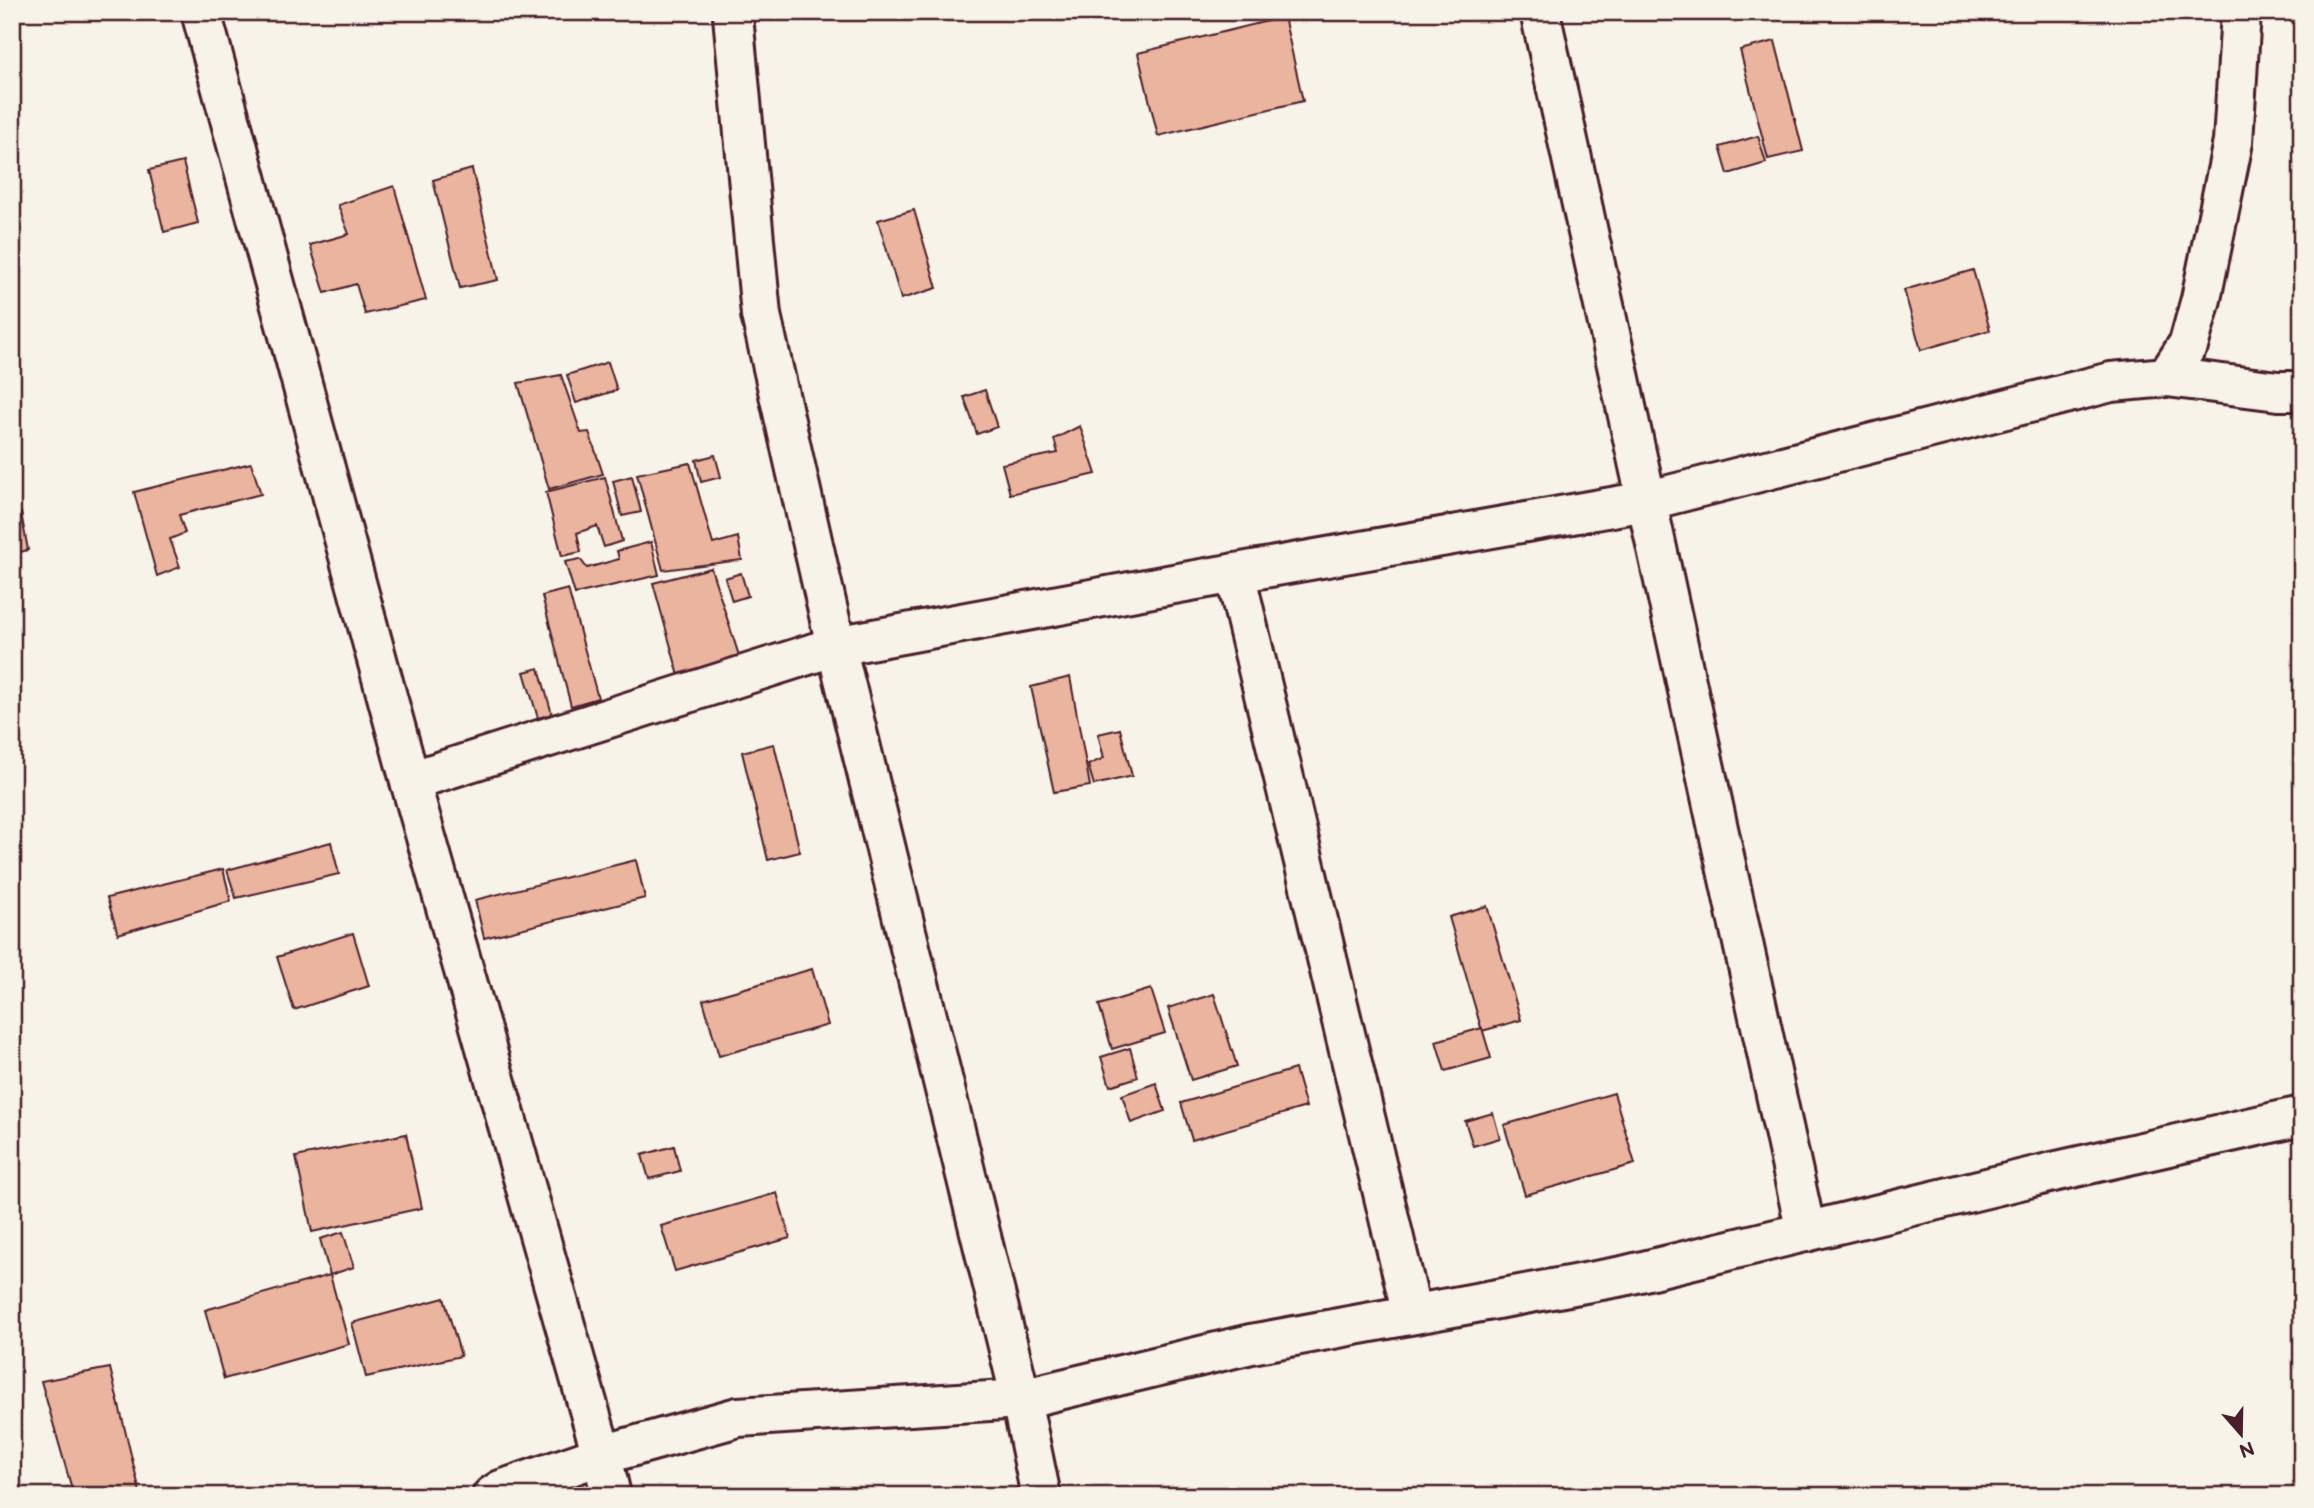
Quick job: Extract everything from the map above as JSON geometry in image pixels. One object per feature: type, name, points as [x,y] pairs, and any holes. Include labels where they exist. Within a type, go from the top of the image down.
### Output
[{"type":"street","points":[[201,12],[410,781],[611,1496]]},
{"type":"street","points":[[1540,12],[1806,1232]]},
{"type":"street","points":[[2167,377],[2189,343],[2201,299],[2233,142],[2241,12]]},
{"type":"street","points":[[733,16],[761,315],[836,646],[1021,1399],[1041,1496]]},
{"type":"street","points":[[410,781],[836,646],[1646,501],[2111,382],[2167,377],[2278,391],[2302,391]]},
{"type":"street","points":[[1235,573],[1412,1314]]},
{"type":"street","points":[[492,1496],[501,1490],[601,1455],[738,1417],[1021,1399],[1251,1343],[1623,1276],[2053,1172],[2302,1116]]},
{"type":"building","points":[[1284,17],[1303,101],[1158,136],[1138,53]]},
{"type":"building","points":[[1775,41],[1803,151],[1768,159],[1740,50]]},
{"type":"building","points":[[1758,136],[1766,163],[1728,174],[1720,147]]},
{"type":"building","points":[[183,162],[198,223],[164,232],[149,170]]},
{"type":"building","points":[[472,169],[498,280],[460,288],[433,180]]},
{"type":"building","points":[[394,186],[426,300],[365,314],[356,284],[325,293],[310,245],[349,234],[338,205]]},
{"type":"building","points":[[914,210],[937,288],[901,299],[878,220]]},
{"type":"building","points":[[1973,270],[1990,330],[1921,350],[1904,290]]},
{"type":"building","points":[[608,362],[617,390],[576,403],[567,375]]},
{"type":"building","points":[[561,375],[581,433],[589,432],[603,474],[549,489],[518,383]]},
{"type":"building","points":[[985,390],[997,427],[977,434],[964,397]]},
{"type":"building","points":[[1080,426],[1096,474],[1010,494],[1002,464],[1058,453],[1054,439]]},
{"type":"building","points":[[715,455],[721,477],[701,482],[696,460]]},
{"type":"building","points":[[251,463],[261,494],[179,515],[185,533],[170,539],[180,567],[157,576],[134,492]]},
{"type":"building","points":[[690,463],[713,544],[738,537],[742,560],[663,570],[637,474]]},
{"type":"building","points":[[632,476],[641,512],[622,516],[613,481]]},
{"type":"building","points":[[605,477],[622,541],[604,547],[597,526],[577,533],[581,552],[562,556],[546,492]]},
{"type":"building","points":[[21,513],[28,550],[12,554],[12,515]]},
{"type":"building","points":[[651,542],[659,575],[575,594],[565,562],[580,559],[587,568],[619,559],[617,551]]},
{"type":"building","points":[[711,568],[741,662],[681,683],[653,583]]},
{"type":"building","points":[[741,573],[748,596],[732,601],[725,578]]},
{"type":"building","points":[[568,589],[598,698],[571,706],[542,596]]},
{"type":"building","points":[[539,668],[552,714],[538,718],[524,672]]},
{"type":"building","points":[[1070,677],[1090,786],[1054,792],[1031,687]]},
{"type":"building","points":[[1120,729],[1132,776],[1094,785],[1088,765],[1104,758],[1098,734]]},
{"type":"building","points":[[774,744],[800,852],[768,860],[742,752]]},
{"type":"building","points":[[331,842],[339,874],[236,898],[227,870]]},
{"type":"building","points":[[636,860],[645,898],[484,938],[475,900]]},
{"type":"building","points":[[223,869],[231,901],[118,934],[107,898]]},
{"type":"building","points":[[1487,906],[1521,1020],[1482,1031],[1449,917]]},
{"type":"building","points":[[353,933],[369,986],[294,1010],[277,957]]},
{"type":"building","points":[[812,969],[828,1025],[719,1056],[703,1000]]},
{"type":"building","points":[[1151,989],[1165,1033],[1112,1049],[1099,1005]]},
{"type":"building","points":[[1214,994],[1237,1066],[1191,1080],[1168,1008]]},
{"type":"building","points":[[1482,1028],[1491,1058],[1445,1071],[1436,1041]]},
{"type":"building","points":[[1130,1048],[1138,1077],[1110,1086],[1101,1057]]},
{"type":"building","points":[[1295,1069],[1306,1107],[1192,1140],[1181,1103]]},
{"type":"building","points":[[1156,1083],[1165,1111],[1131,1123],[1122,1095]]},
{"type":"building","points":[[1614,1093],[1635,1164],[1525,1195],[1504,1125]]},
{"type":"building","points":[[1493,1113],[1500,1138],[1473,1146],[1465,1121]]},
{"type":"building","points":[[406,1134],[422,1208],[312,1232],[296,1157]]},
{"type":"building","points":[[674,1146],[680,1171],[649,1179],[642,1155]]},
{"type":"building","points":[[777,1193],[790,1238],[675,1271],[661,1226]]},
{"type":"building","points":[[343,1232],[354,1267],[330,1275],[320,1239]]},
{"type":"building","points":[[330,1275],[349,1344],[224,1379],[205,1310]]},
{"type":"building","points":[[444,1298],[461,1356],[366,1377],[352,1323]]},
{"type":"building","points":[[110,1368],[141,1496],[74,1496],[41,1381]]}]
